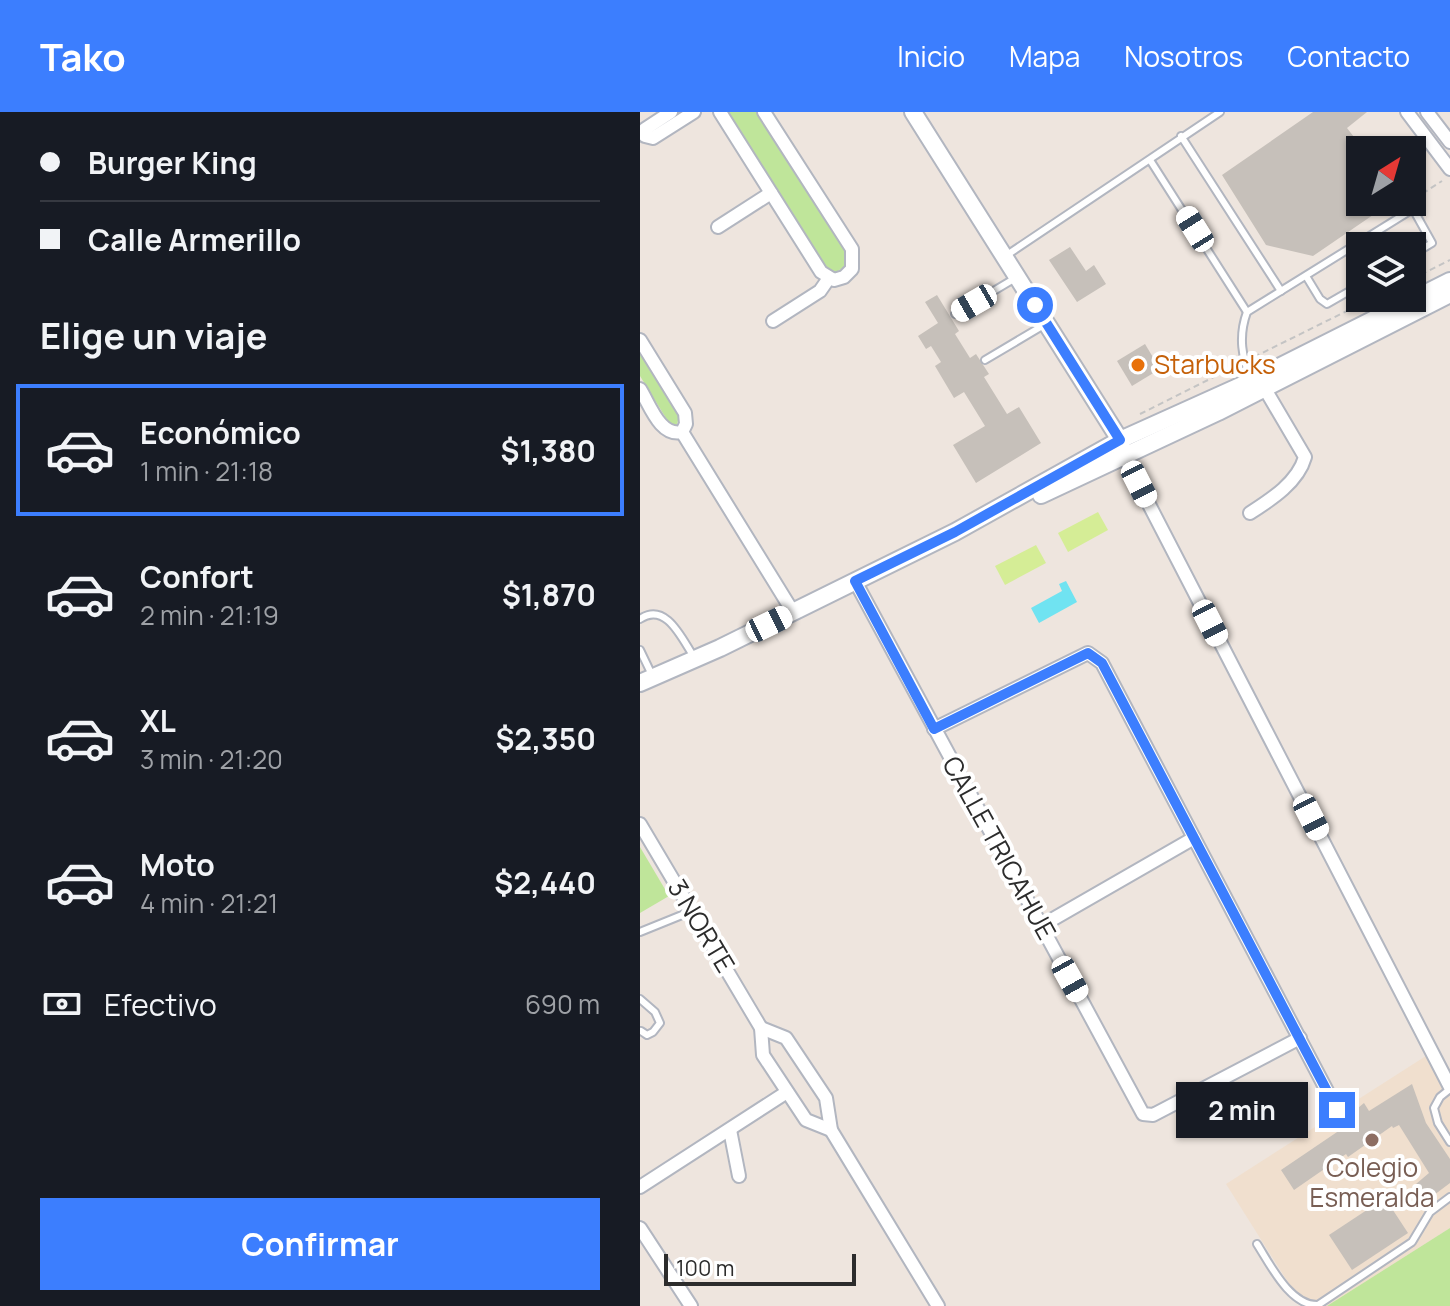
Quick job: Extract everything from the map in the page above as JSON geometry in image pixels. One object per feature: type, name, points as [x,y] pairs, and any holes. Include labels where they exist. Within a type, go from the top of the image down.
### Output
[{"type":"street","points":[[671,112],[645,129],[645,136],[653,138],[694,112]]},
{"type":"street","points":[[721,112],[821,272],[829,278],[839,279],[849,274],[854,262],[852,249],[764,112]]},
{"type":"street","points":[[913,112],[1122,448],[1450,1088]]},
{"type":"street","points":[[1407,112],[1450,169]]},
{"type":"street","points":[[1427,112],[1450,142]]},
{"type":"street","points":[[718,227],[771,193]]},
{"type":"street","points":[[773,321],[820,291],[829,278]]},
{"type":"street","points":[[1258,385],[1450,281]]},
{"type":"street","points":[[647,681],[1122,448],[1450,294]]},
{"type":"street","points":[[640,340],[685,413],[686,424],[682,432]]},
{"type":"street","points":[[1250,513],[1270,500],[1301,471],[1305,457],[1258,385]]},
{"type":"street","points":[[640,389],[665,430],[672,434],[682,432]]},
{"type":"street","points":[[682,432],[793,612]]},
{"type":"street","name":"CALLE TRICAHUE","points":[[855,581],[1143,1114],[1153,1115],[1300,1038]]},
{"type":"street","points":[[934,729],[1088,653],[1102,663],[1337,1110]]},
{"type":"street","name":"3 NORTE","points":[[640,824],[761,1028],[763,1055],[806,1120],[831,1130]]},
{"type":"street","points":[[1041,926],[1194,838]]},
{"type":"street","name":"3 NORTE","points":[[761,1028],[786,1038],[826,1098],[831,1130],[938,1306]]},
{"type":"street","points":[[640,1187],[787,1092]]},
{"type":"street","points":[[730,1130],[739,1176]]},
{"type":"street","points":[[640,1228],[691,1306]]},
{"type":"lane","points":[[1005,256],[1220,112]]},
{"type":"lane","points":[[1181,136],[1281,291]]},
{"type":"lane","points":[[1150,160],[1247,312]]},
{"type":"lane","points":[[1258,385],[1241,355],[1247,312],[1402,216]]},
{"type":"lane","points":[[1306,276],[1320,299],[1327,304],[1346,293]]},
{"type":"lane","points":[[955,314],[1018,277]]},
{"type":"lane","points":[[985,360],[1046,323]]},
{"type":"lane","points":[[640,619],[655,613],[665,617],[695,659]]},
{"type":"lane","points":[[640,650],[647,681]]},
{"type":"lane","points":[[640,932],[682,915],[691,908]]},
{"type":"lane","points":[[640,999],[655,1012],[660,1023],[647,1035],[641,1031]]},
{"type":"lane","points":[[1450,1088],[1434,1108],[1438,1123],[1450,1142]]},
{"type":"lane","points":[[1257,1244],[1292,1294],[1302,1303],[1318,1305],[1412,1242],[1430,1212],[1450,1197]]},
{"type":"path","points":[[1426,191],[1450,176]]},
{"type":"path","points":[[1426,272],[1450,260]]},
{"type":"shaded area","name":"Colegio Esmeralda","points":[[1429,1054],[1450,1095],[1450,1228],[1327,1306],[1303,1306],[1226,1184]]},
{"type":"green space","points":[[724,112],[759,112],[844,246],[849,264],[833,274],[825,270]]},
{"type":"green space","points":[[640,353],[679,416],[677,425],[669,423],[640,376]]},
{"type":"green space","points":[[1098,512],[1108,530],[1068,552],[1058,533]]},
{"type":"green space","points":[[1036,545],[1046,563],[1005,585],[995,566]]},
{"type":"green space","points":[[640,847],[669,896],[640,913]]},
{"type":"green space","points":[[1450,1228],[1450,1306],[1327,1306]]},
{"type":"water","points":[[1066,581],[1077,602],[1039,623],[1031,608],[1062,591],[1059,584]]},
{"type":"building","points":[[1313,112],[1367,112],[1347,128],[1353,136],[1346,136],[1346,216],[1372,216],[1313,256],[1266,245],[1222,175]]},
{"type":"building","points":[[1070,247],[1086,271],[1094,265],[1106,284],[1077,302],[1049,260]]},
{"type":"building","points":[[937,295],[959,331],[955,334],[970,358],[976,354],[989,374],[984,377],[1007,414],[1019,407],[1041,443],[976,483],[953,445],[985,426],[964,392],[954,398],[935,366],[941,362],[931,346],[926,349],[918,336],[938,323],[925,302]]},
{"type":"building","name":"Starbucks","points":[[1145,344],[1160,369],[1132,386],[1117,361]]},
{"type":"building","points":[[1412,1084],[1426,1123],[1450,1159],[1450,1183],[1426,1201],[1416,1184],[1429,1173],[1399,1125],[1392,1126],[1348,1157],[1346,1154],[1294,1190],[1281,1170],[1343,1128],[1340,1123],[1364,1103],[1369,1111]]},
{"type":"building","points":[[1385,1198],[1408,1233],[1352,1270],[1329,1235]]},
{"type":"place","name":"Starbucks","points":[[1138,365]]},
{"type":"place","name":"Colegio Esmeralda","points":[[1372,1140]]},
{"type":"route","points":[[1035,305],[1120,440],[955,532],[855,581],[934,729],[1088,653],[1102,663],[1337,1110]]}]
